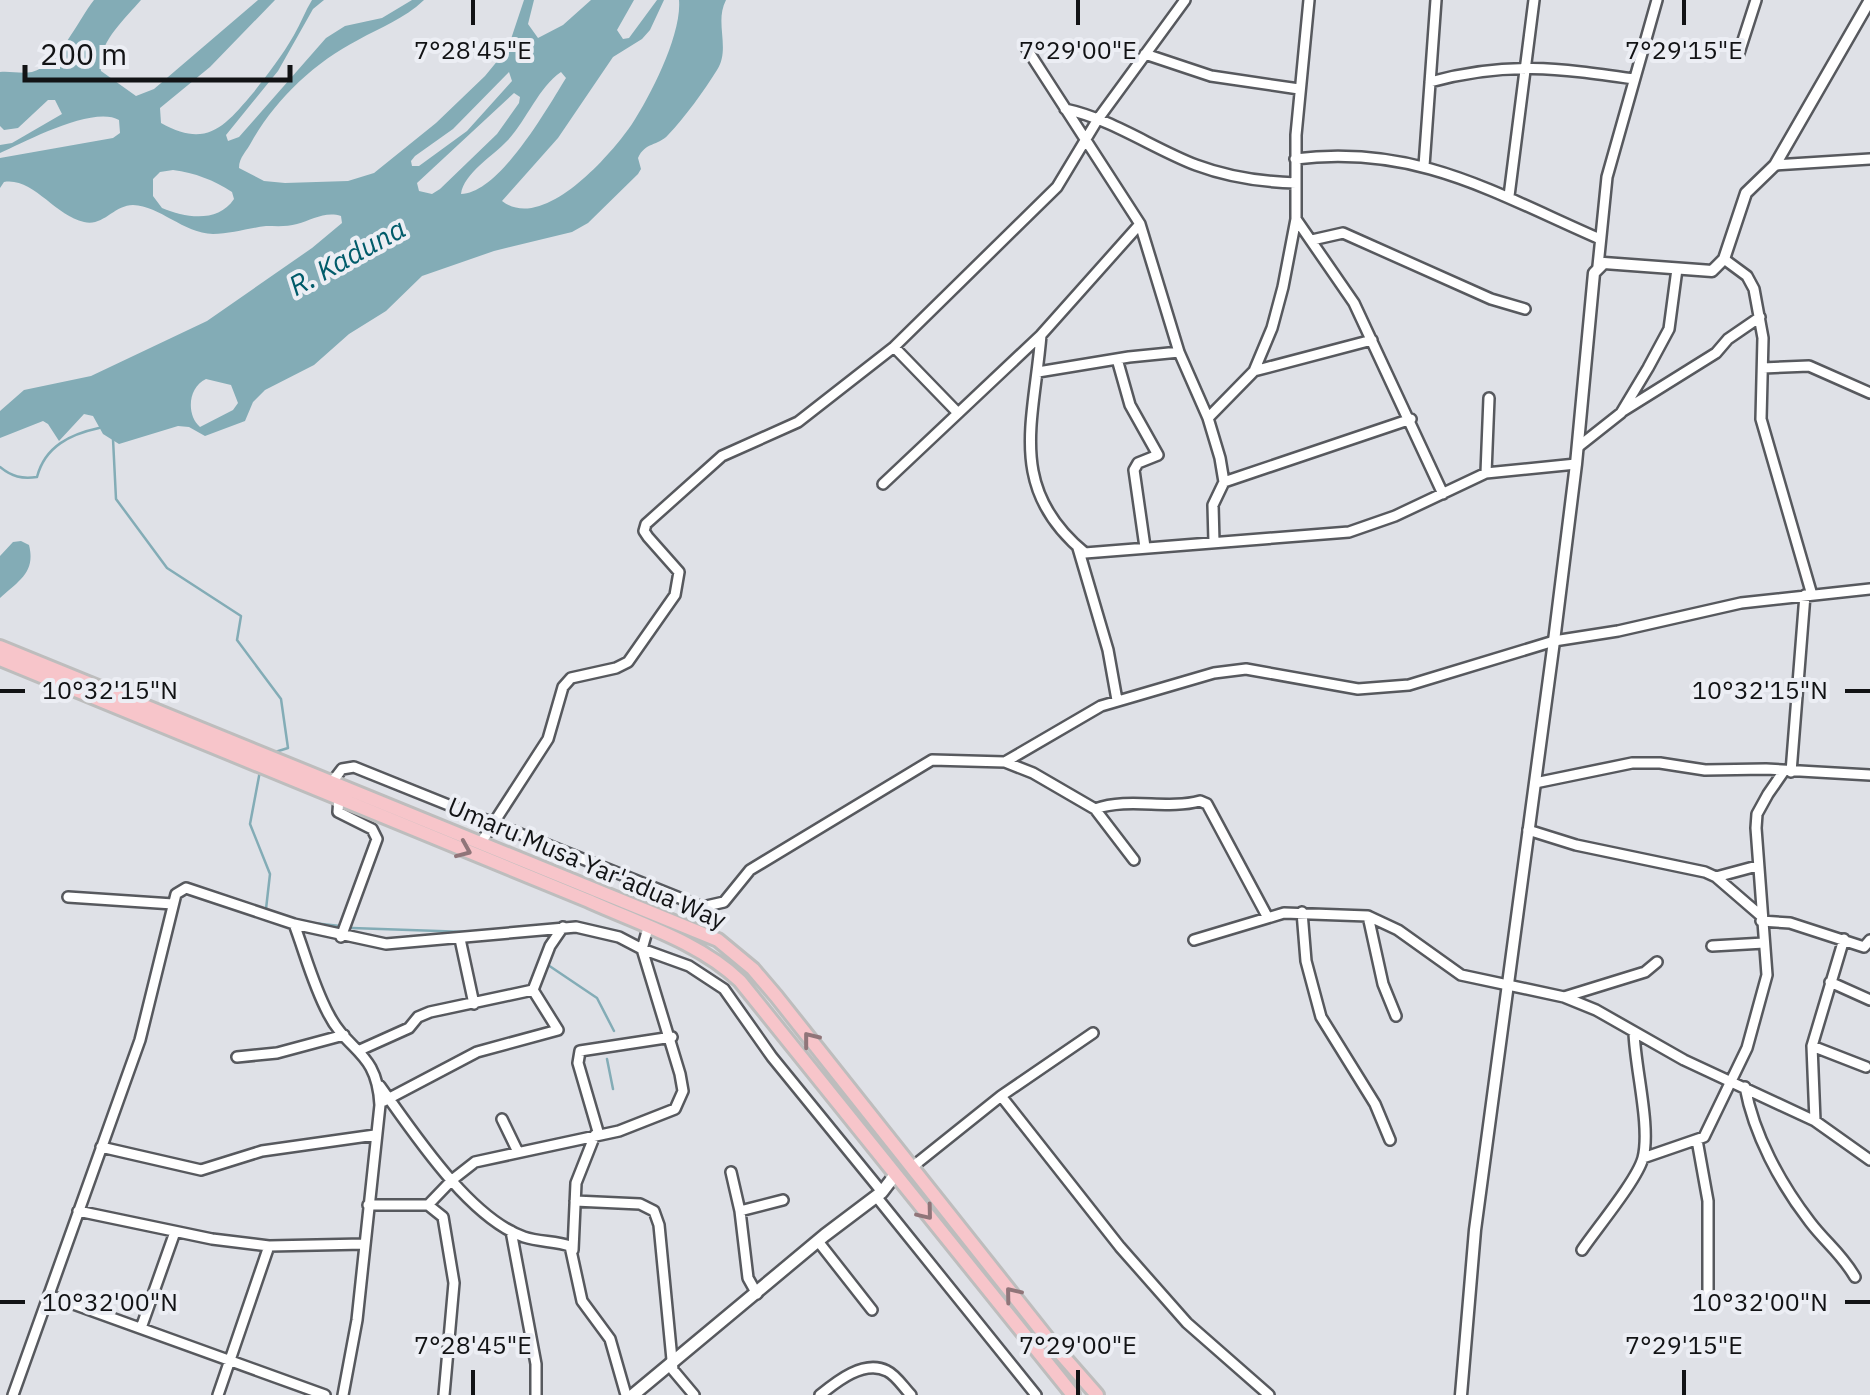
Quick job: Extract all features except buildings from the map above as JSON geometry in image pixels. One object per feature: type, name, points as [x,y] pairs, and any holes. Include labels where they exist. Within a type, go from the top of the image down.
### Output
[{"type":"main road","name":"Umaru Musa Yar'adua Way","points":[[0,647],[52,674],[704,953],[740,982],[1073,1395]]},
{"type":"main road","name":"Umaru Musa Yar'adua Way","points":[[0,659],[52,674],[482,841],[694,928],[737,954],[776,996],[1097,1395]]},
{"type":"main road","points":[[627,1395],[672,1366],[900,1180]]},
{"type":"main road","points":[[643,1395],[825,1236],[880,1196]]},
{"type":"street","points":[[482,841],[548,739],[563,687],[571,678],[628,662],[676,595],[679,572],[644,531],[646,524],[722,456],[798,422],[894,346],[1056,186],[1084,139],[1185,0]]},
{"type":"street","points":[[1208,418],[1254,370],[1276,314],[1296,219],[1299,90],[1309,0]]},
{"type":"street","points":[[1424,166],[1436,0]]},
{"type":"street","points":[[1509,196],[1534,0]]},
{"type":"street","points":[[1461,1395],[1475,1230],[1554,641],[1607,178],[1657,0]]},
{"type":"street","points":[[1738,56],[1756,0]]},
{"type":"street","points":[[1598,266],[1604,263],[1712,271],[1724,259],[1746,193],[1775,166],[1868,8]]},
{"type":"street","points":[[1025,46],[1140,224],[1179,352],[1208,418],[1224,482],[1213,505],[1214,542]]},
{"type":"street","points":[[1145,54],[1211,76],[1299,90]]},
{"type":"street","points":[[1430,82],[1470,71],[1526,66],[1634,79]]},
{"type":"street","points":[[1065,109],[1098,119],[1195,165],[1249,179],[1296,183]]},
{"type":"street","points":[[1296,159],[1356,154],[1424,166],[1509,196],[1600,239]]},
{"type":"street","points":[[1775,166],[1870,159]]},
{"type":"street","points":[[1296,219],[1354,303],[1442,494]]},
{"type":"street","points":[[883,484],[1041,335],[1140,224]]},
{"type":"street","points":[[1312,240],[1343,234],[1491,299],[1525,309]]},
{"type":"street","points":[[1643,1158],[1697,1140],[1710,1130],[1747,1048],[1767,974],[1757,866],[1758,814],[1768,794],[1788,772],[1809,595],[1762,419],[1760,318],[1754,289],[1747,276],[1724,259]]},
{"type":"street","points":[[1621,412],[1668,329],[1677,268]]},
{"type":"street","points":[[1578,447],[1621,412],[1716,354],[1728,339],[1760,318]]},
{"type":"street","points":[[1041,335],[1030,436],[1031,474],[1054,520],[1085,553],[1349,532],[1486,473],[1576,464]]},
{"type":"street","points":[[1254,370],[1372,340]]},
{"type":"street","points":[[894,346],[957,412]]},
{"type":"street","points":[[1038,372],[1179,352]]},
{"type":"street","points":[[1117,359],[1130,405],[1158,455],[1138,463],[1134,470],[1145,547]]},
{"type":"street","points":[[1763,368],[1809,366],[1870,393]]},
{"type":"street","points":[[1486,473],[1489,398]]},
{"type":"street","points":[[1224,482],[1410,419]]},
{"type":"street","points":[[1077,546],[1108,650],[1117,700]]},
{"type":"street","points":[[1005,762],[1095,709],[1214,673],[1246,669],[1358,689],[1409,685],[1554,641],[1618,631],[1741,602],[1870,588]]},
{"type":"street","points":[[332,782],[342,769],[354,766],[702,906],[724,902],[750,870],[929,762],[1005,762],[1033,773],[1095,809],[1134,860]]},
{"type":"street","points":[[1535,783],[1632,763],[1705,770],[1870,775]]},
{"type":"street","points":[[339,798],[338,812],[372,829],[377,839],[341,937]]},
{"type":"street","points":[[1095,809],[1113,803],[1207,804],[1267,916]]},
{"type":"street","points":[[1528,830],[1716,877],[1757,866]]},
{"type":"street","points":[[1716,877],[1761,918],[1868,945]]},
{"type":"street","points":[[14,1395],[140,1040],[172,904],[176,894],[186,888],[294,924],[386,944],[563,927],[591,929],[689,966],[724,989],[772,1057],[1036,1395]]},
{"type":"street","points":[[68,897],[172,904]]},
{"type":"street","points":[[1302,912],[1306,961],[1321,1017],[1375,1104],[1390,1140]]},
{"type":"street","points":[[1194,940],[1267,916],[1302,912],[1368,916],[1398,930],[1461,975],[1564,997],[1815,1121],[1870,1160]]},
{"type":"street","points":[[1368,916],[1396,1016]]},
{"type":"street","points":[[294,924],[326,1009],[373,1068],[379,1084],[421,1145],[452,1180],[512,1231],[527,1238],[565,1244],[572,1253]]},
{"type":"street","points":[[532,990],[550,946],[563,927]]},
{"type":"street","points":[[428,1206],[476,1162],[646,1123],[675,1110],[684,1090],[672,1037],[642,949],[648,928]]},
{"type":"street","points":[[460,938],[474,1004]]},
{"type":"street","points":[[1815,1121],[1812,1046],[1844,939]]},
{"type":"street","points":[[1712,946],[1764,943]]},
{"type":"street","points":[[1564,997],[1645,972],[1657,962]]},
{"type":"street","points":[[1830,982],[1870,1000]]},
{"type":"street","points":[[360,1050],[409,1028],[418,1017],[430,1012],[532,990]]},
{"type":"street","points":[[380,1105],[388,1096],[477,1052],[558,1030],[532,990]]},
{"type":"street","points":[[1582,1250],[1643,1158],[1646,1139],[1634,1032]]},
{"type":"street","points":[[911,1168],[1001,1096],[1093,1034]]},
{"type":"street","points":[[237,1057],[278,1053],[344,1035]]},
{"type":"street","points":[[627,1395],[610,1339],[582,1301],[572,1253],[579,1172],[597,1135],[578,1063],[580,1051],[672,1037]]},
{"type":"street","points":[[1812,1046],[1866,1067]]},
{"type":"street","points":[[343,1395],[357,1320],[379,1084]]},
{"type":"street","points":[[1744,1087],[1756,1130],[1787,1190],[1812,1225],[1840,1252],[1855,1277]]},
{"type":"street","points":[[1001,1096],[1120,1248],[1187,1323],[1270,1395]]},
{"type":"street","points":[[502,1118],[517,1150]]},
{"type":"street","points":[[101,1147],[201,1170],[262,1151],[375,1136]]},
{"type":"street","points":[[1697,1140],[1708,1201],[1708,1298]]},
{"type":"street","points":[[1856,1150],[1870,1148]]},
{"type":"street","points":[[731,1172],[748,1278],[757,1294]]},
{"type":"street","points":[[740,1211],[783,1200]]},
{"type":"street","points":[[575,1202],[640,1204],[654,1211],[659,1225],[672,1366],[694,1395]]},
{"type":"street","points":[[368,1205],[428,1206],[444,1217],[454,1283],[444,1395]]},
{"type":"street","points":[[78,1211],[175,1232],[269,1246],[364,1244]]},
{"type":"street","points":[[512,1231],[536,1364],[536,1395]]},
{"type":"street","points":[[140,1328],[175,1232]]},
{"type":"street","points":[[821,1245],[872,1310]]},
{"type":"street","points":[[218,1395],[269,1246]]},
{"type":"street","points":[[50,1296],[325,1395]]},
{"type":"street","points":[[820,1395],[846,1375],[873,1368],[888,1371],[911,1395]]},
{"type":"water","name":"R. Kaduna","points":[[94,0],[141,0],[113,32],[101,61],[101,71],[136,96],[154,89],[258,0],[275,0],[210,67],[160,108],[161,123],[177,131],[203,134],[224,124],[243,105],[285,50],[312,0],[324,0],[313,9],[278,71],[226,135],[228,141],[239,137],[326,38],[345,26],[382,18],[412,0],[424,0],[327,59],[273,111],[239,168],[264,181],[285,183],[348,181],[374,173],[436,123],[485,76],[508,48],[524,0],[534,0],[528,24],[538,38],[563,25],[591,0],[634,0],[617,30],[623,39],[629,38],[657,0],[664,0],[650,30],[613,57],[558,138],[502,201],[518,208],[537,207],[556,199],[592,170],[622,138],[664,64],[676,30],[679,0],[726,0],[721,18],[723,53],[717,70],[668,135],[641,153],[638,174],[588,223],[572,232],[494,251],[422,276],[386,311],[349,334],[314,365],[265,390],[253,402],[245,421],[205,436],[178,426],[119,444],[103,434],[93,416],[84,414],[59,441],[43,421],[0,438],[0,411],[24,390],[91,376],[207,321],[342,223],[341,216],[329,215],[293,225],[213,234],[133,205],[91,223],[63,213],[25,185],[4,182],[0,188],[0,158],[113,138],[120,133],[119,120],[94,117],[60,126],[0,153],[0,145],[12,143],[62,114],[55,100],[48,100],[18,128],[4,130],[0,126],[0,72],[28,73],[42,68],[59,51]],"holes":[[[509,72],[512,81],[467,131],[419,166],[412,166],[415,156],[453,129]],[[561,72],[566,78],[521,147],[491,180],[461,194],[467,179],[514,133]],[[514,93],[520,97],[497,134],[440,189],[432,194],[419,191],[417,183]],[[160,172],[189,173],[232,192],[234,199],[211,215],[181,214],[162,208],[153,196],[153,179]],[[206,379],[231,385],[238,403],[233,410],[200,427],[191,409],[196,388]]]},
{"type":"water","points":[[13,542],[29,545],[28,570],[0,598],[0,556]]},
{"type":"waterway","points":[[0,467],[17,476],[37,477],[46,457],[60,443],[99,428]]},
{"type":"waterway","points":[[113,439],[116,499],[167,568],[241,616],[237,640],[281,699],[288,748],[272,753]]},
{"type":"waterway","points":[[260,771],[250,824],[270,874],[266,909]]},
{"type":"waterway","points":[[313,923],[340,926]]},
{"type":"waterway","points":[[352,928],[467,932]]},
{"type":"waterway","points":[[548,965],[597,998],[614,1031]]},
{"type":"waterway","points":[[607,1059],[613,1089]]}]
